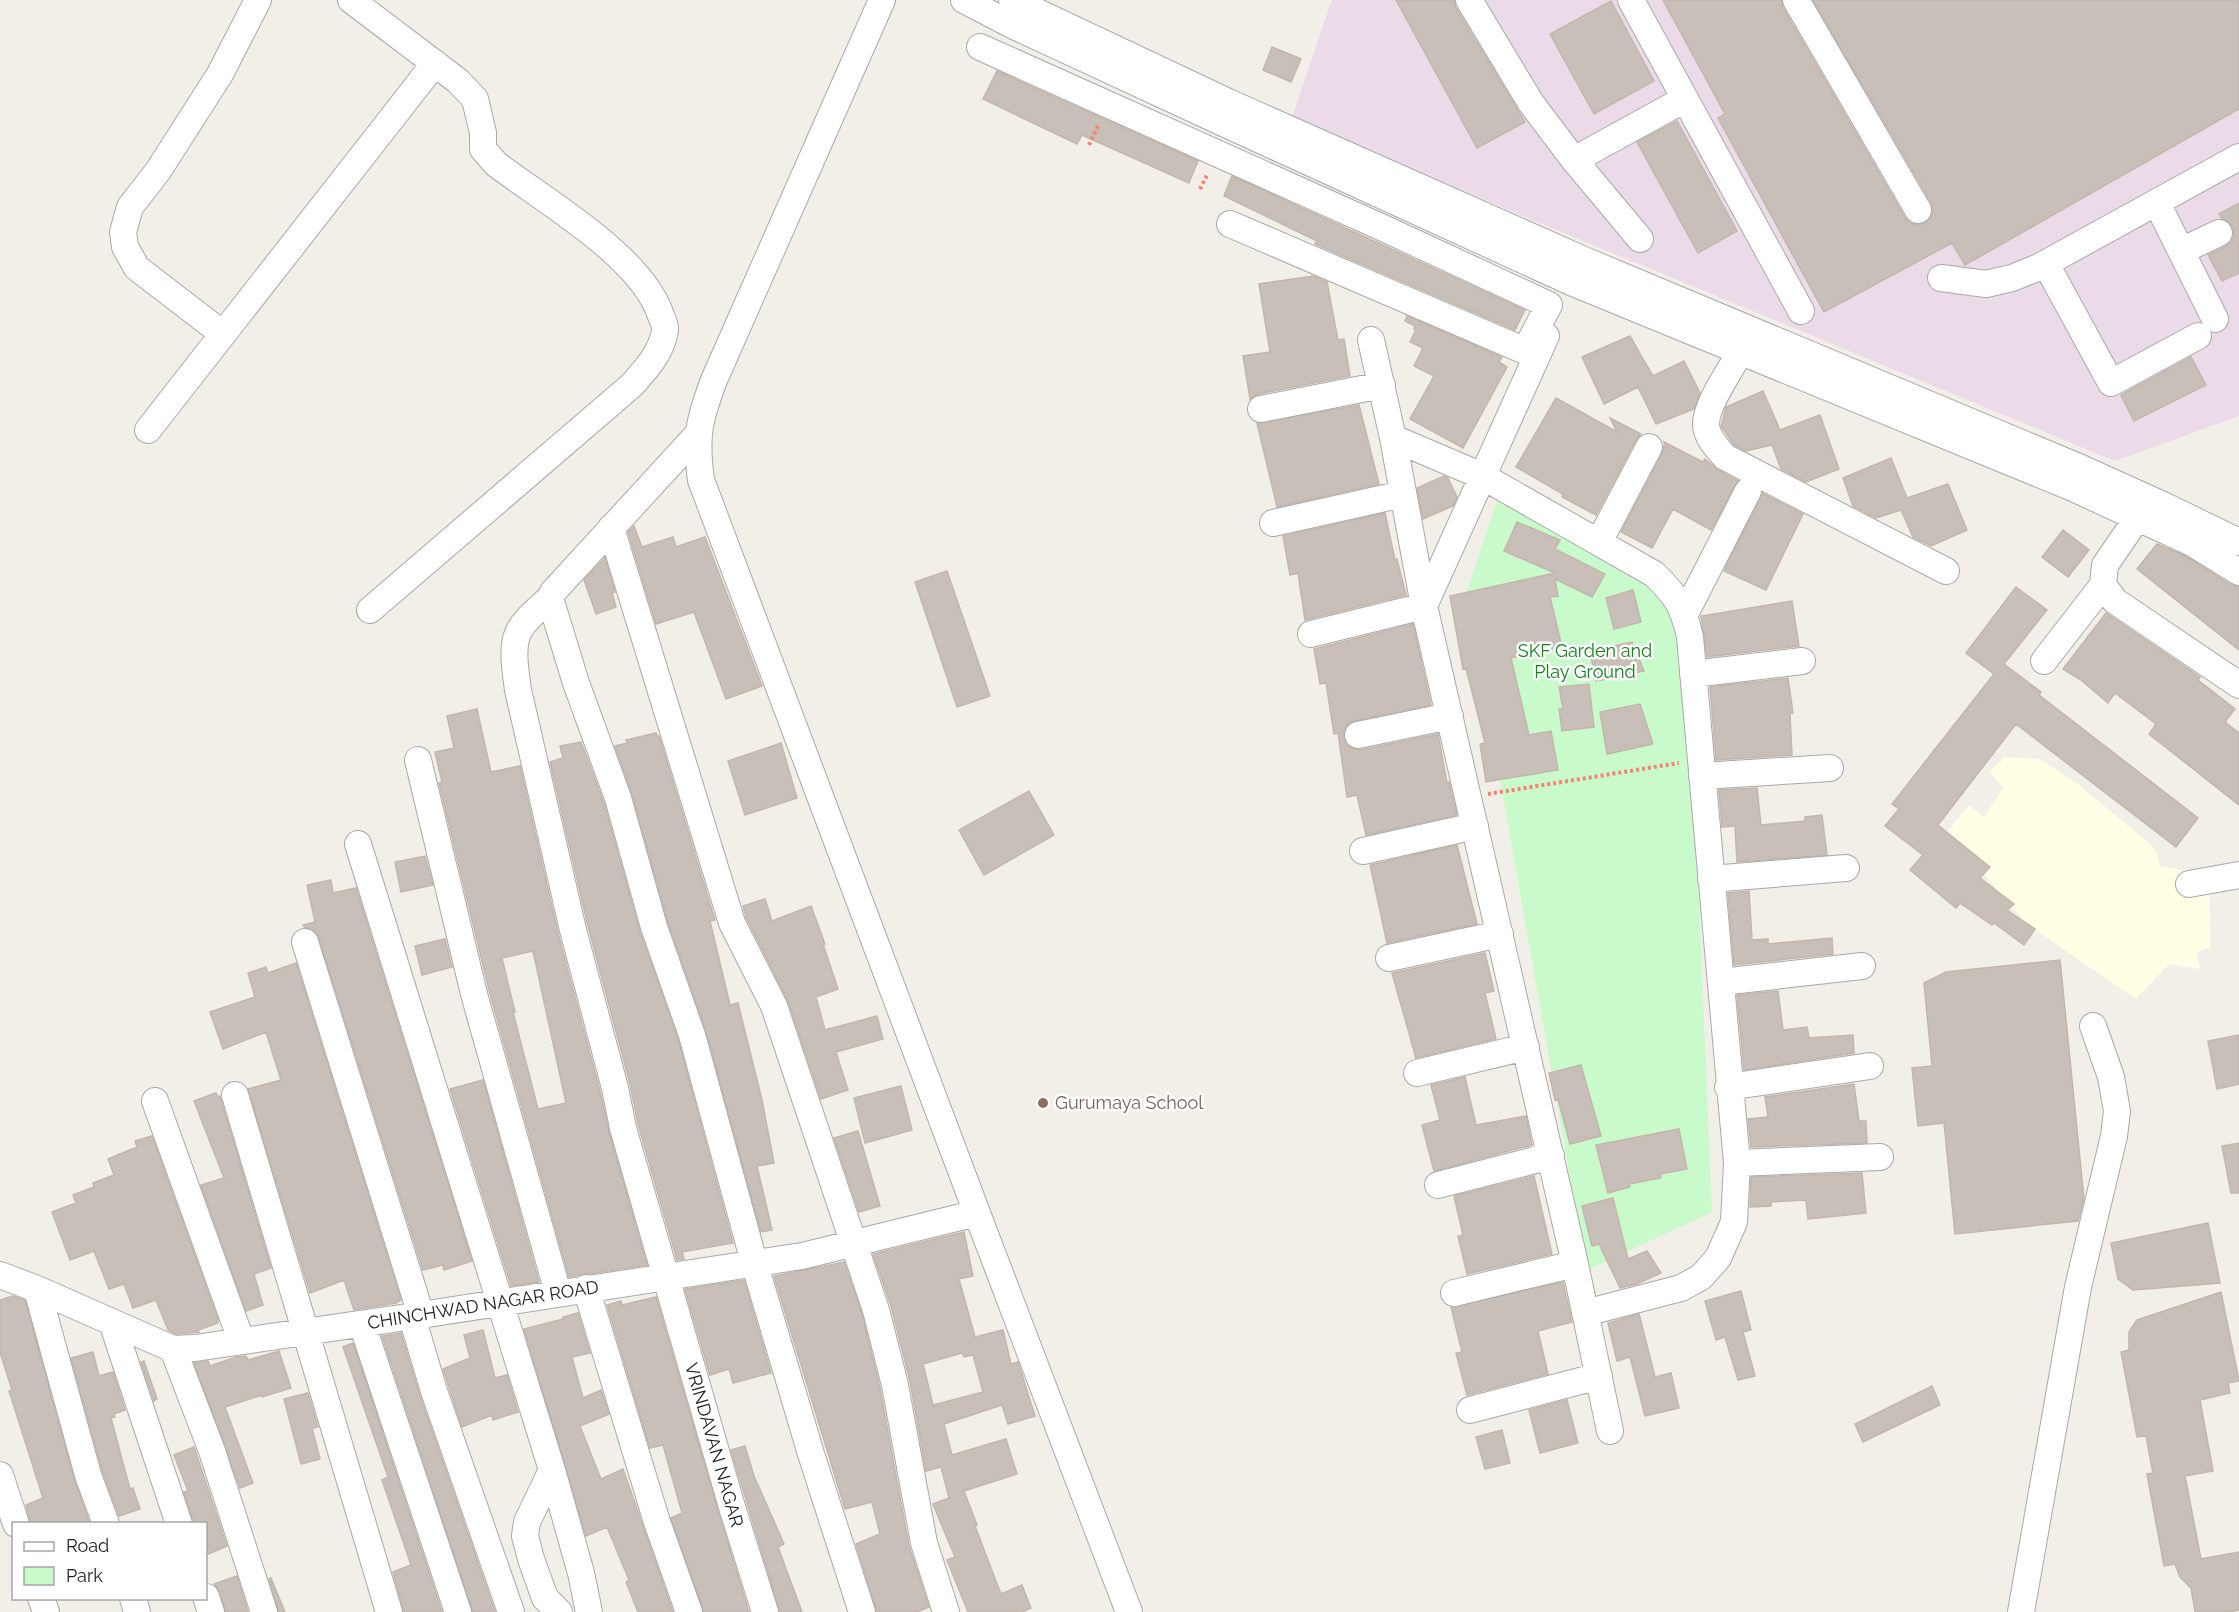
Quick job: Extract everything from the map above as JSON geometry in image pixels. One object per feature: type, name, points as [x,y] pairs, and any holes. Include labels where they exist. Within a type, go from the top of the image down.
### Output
[{"type":"street","points":[[223,334],[137,268],[125,247],[123,232],[130,207],[158,171],[220,74],[258,0]]},
{"type":"street","points":[[351,0],[458,81],[475,99],[483,133],[483,149],[496,164],[596,237],[636,272],[655,298],[665,328],[655,358],[632,385],[370,610]]},
{"type":"street","points":[[882,0],[703,408],[697,435],[701,480],[976,1213],[1129,1612]]},
{"type":"street","points":[[964,0],[1012,25],[1219,121],[1578,271],[2228,525],[2239,542]]},
{"type":"street","points":[[1012,0],[1228,102],[1741,351],[1965,442],[2138,517],[2192,543],[2239,572]]},
{"type":"street","points":[[1470,0],[1531,103],[1574,160],[1640,239]]},
{"type":"street","points":[[1630,0],[1801,311]]},
{"type":"street","points":[[1796,0],[1918,210]]},
{"type":"street","points":[[980,47],[1381,227],[1549,306],[1482,476],[1424,606]]},
{"type":"street","points":[[148,430],[435,63]]},
{"type":"street","points":[[1574,160],[1685,99]]},
{"type":"street","points":[[1941,278],[1986,284],[2012,278],[2046,264],[2239,157]]},
{"type":"street","points":[[2046,264],[2111,383],[2207,327],[2181,251],[2157,203]]},
{"type":"street","points":[[1230,224],[1534,348]]},
{"type":"street","points":[[2181,251],[2219,233]]},
{"type":"street","points":[[1534,348],[1578,271]]},
{"type":"street","points":[[1371,340],[1393,438],[1424,606],[1551,1156],[1610,1431]]},
{"type":"street","points":[[1741,351],[1708,411],[1705,426],[1712,442],[1725,457],[1946,571]]},
{"type":"street","points":[[1262,410],[1382,385]]},
{"type":"street","name":"VRINDAVAN NAGAR","points":[[697,435],[518,632],[516,669],[573,930],[623,1128],[732,1507],[765,1612]]},
{"type":"street","points":[[1393,438],[1482,476],[1654,574],[1673,592],[1685,614],[1690,638],[1721,982],[1728,1088],[1737,1163],[1734,1222],[1718,1258],[1701,1277],[1681,1288],[1585,1313]]},
{"type":"street","points":[[1599,542],[1649,447]]},
{"type":"street","points":[[1685,614],[1748,491]]},
{"type":"street","points":[[1273,524],[1403,494]]},
{"type":"street","points":[[2044,661],[2103,585],[2105,565],[2138,517]]},
{"type":"street","points":[[2192,543],[2228,525]]},
{"type":"street","points":[[611,528],[732,923],[774,1005],[876,1310],[895,1385],[924,1543],[946,1612]]},
{"type":"street","points":[[2103,585],[2115,601],[2239,685]]},
{"type":"street","points":[[550,598],[576,683],[618,798],[654,927],[692,1035],[754,1262],[811,1454],[862,1612]]},
{"type":"street","points":[[1311,634],[1424,606]]},
{"type":"street","points":[[1693,674],[1802,661]]},
{"type":"street","points":[[1358,735],[1450,716]]},
{"type":"street","points":[[418,760],[474,994],[558,1293]]},
{"type":"street","points":[[1701,768],[1830,768]]},
{"type":"street","points":[[1363,851],[1475,826]]},
{"type":"street","points":[[358,844],[552,1470],[581,1573],[588,1612]]},
{"type":"street","points":[[1711,879],[1846,868]]},
{"type":"street","points":[[2189,884],[2239,875]]},
{"type":"street","points":[[1389,958],[1500,934]]},
{"type":"street","points":[[305,942],[417,1316],[434,1391],[511,1612]]},
{"type":"street","points":[[1721,982],[1862,966]]},
{"type":"street","points":[[2021,1612],[2078,1287],[2114,1136],[2117,1111],[2111,1077],[2093,1026]]},
{"type":"street","points":[[1417,1073],[1526,1047]]},
{"type":"street","points":[[1728,1088],[1870,1066]]},
{"type":"street","points":[[235,1095],[389,1612]]},
{"type":"street","points":[[155,1101],[241,1340]]},
{"type":"street","points":[[1438,1185],[1551,1156]]},
{"type":"street","points":[[1737,1163],[1880,1157]]},
{"type":"street","name":"CHINCHWAD NAGAR ROAD","points":[[0,1275],[173,1349],[195,1348],[802,1256],[976,1213]]},
{"type":"street","points":[[1454,1293],[1575,1264]]},
{"type":"street","points":[[586,1288],[657,1522],[689,1612]]},
{"type":"street","points":[[37,1289],[88,1475],[105,1522]]},
{"type":"street","points":[[112,1322],[178,1522]]},
{"type":"street","points":[[362,1324],[458,1612]]},
{"type":"street","points":[[173,1349],[212,1451],[264,1612]]},
{"type":"street","points":[[2037,1612],[2065,1446],[2063,1368]]},
{"type":"street","points":[[1470,1410],[1599,1376]]},
{"type":"street","points":[[552,1470],[527,1522],[525,1536],[532,1565],[545,1598],[559,1612]]},
{"type":"street","points":[[0,1474],[15,1522]]},
{"type":"path","points":[[1469,797],[1701,768]]},
{"type":"shaded area","points":[[1332,0],[2239,0],[2239,416],[2115,461],[1291,120]]},
{"type":"shaded area","points":[[2005,757],[2040,759],[2075,782],[2148,842],[2156,851],[2160,866],[2182,870],[2202,869],[2215,886],[2209,895],[2211,947],[2197,952],[2200,969],[2169,964],[2136,999],[2027,924],[1947,832],[1969,805],[1984,817],[2003,788],[1990,771]]},
{"type":"green space","name":"SKF Garden and Play Ground","points":[[1497,501],[1686,594],[1712,1212],[1590,1269],[1583,1251],[1467,591]]},
{"type":"building","points":[[1396,0],[1454,0],[1456,8],[1525,122],[1477,148]]},
{"type":"building","points":[[1663,0],[1781,0],[1783,8],[1905,218],[1917,225],[1931,218],[1933,211],[1931,202],[1813,0],[2239,0],[2239,109],[1965,265],[1952,243],[1824,312],[1718,118],[1725,114]]},
{"type":"building","points":[[1611,1],[1654,81],[1594,114],[1550,34]]},
{"type":"building","points":[[1272,47],[1301,59],[1291,82],[1263,70]]},
{"type":"building","points":[[997,71],[1198,161],[1189,183],[1082,135],[1077,144],[983,99]]},
{"type":"building","points":[[1677,121],[1737,231],[1698,253],[1637,142]]},
{"type":"building","points":[[1232,176],[1525,310],[1515,330],[1315,244],[1317,241],[1224,196]]},
{"type":"building","points":[[2239,203],[2239,273],[2222,281],[2208,255],[2232,241],[2233,227],[2219,214]]},
{"type":"building","points":[[1313,276],[1327,282],[1338,340],[1344,339],[1350,376],[1258,394],[1250,399],[1243,356],[1270,352],[1259,284]]},
{"type":"building","points":[[1407,316],[1502,357],[1499,362],[1507,367],[1463,448],[1410,419],[1434,376],[1414,366],[1423,348],[1410,342],[1416,330],[1415,326],[1405,321]]},
{"type":"building","points":[[1630,336],[1653,376],[1684,361],[1700,393],[1694,409],[1656,424],[1638,387],[1604,404],[1582,357]]},
{"type":"building","points":[[2191,357],[2206,385],[2134,421],[2121,395]]},
{"type":"building","points":[[1763,391],[1780,430],[1820,415],[1839,469],[1806,482],[1781,469],[1772,445],[1746,451],[1734,445],[1721,426],[1726,407]]},
{"type":"building","points":[[1556,398],[1617,432],[1610,418],[1641,434],[1596,515],[1562,497],[1563,494],[1516,467]]},
{"type":"building","points":[[1359,405],[1379,484],[1277,507],[1257,423]]},
{"type":"building","points":[[1664,442],[1703,462],[1705,459],[1718,470],[1738,481],[1711,530],[1673,509],[1652,548],[1621,532],[1664,446],[1667,448]]},
{"type":"building","points":[[1891,458],[1907,498],[1948,484],[1967,530],[1931,546],[1913,537],[1901,510],[1876,518],[1853,506],[1843,478]]},
{"type":"building","points":[[1444,476],[1448,478],[1457,497],[1453,506],[1423,519],[1417,488]]},
{"type":"building","points":[[1762,493],[1803,514],[1766,590],[1724,571]]},
{"type":"building","points":[[1385,513],[1395,560],[1397,559],[1406,595],[1305,620],[1298,573],[1290,575],[1283,536]]},
{"type":"building","points":[[1517,522],[1560,540],[1555,549],[1605,574],[1592,597],[1555,579],[1558,596],[1550,597],[1562,647],[1511,658],[1529,735],[1551,731],[1558,770],[1486,782],[1480,744],[1485,743],[1466,668],[1463,669],[1450,596],[1555,573],[1504,551]]},
{"type":"building","points":[[634,526],[642,547],[673,537],[676,547],[705,537],[762,686],[726,699],[694,612],[656,624],[628,532]]},
{"type":"building","points":[[2063,530],[2089,550],[2068,577],[2042,557]]},
{"type":"building","points":[[2157,544],[2185,556],[2229,584],[2239,587],[2239,650],[2137,569]]},
{"type":"building","points":[[605,558],[615,592],[612,593],[616,607],[596,614],[584,580]]},
{"type":"building","points":[[947,571],[990,696],[957,707],[915,582]]},
{"type":"building","points":[[2016,587],[2047,610],[2004,664],[2041,692],[2039,695],[2198,818],[2176,847],[2016,724],[1938,825],[1990,867],[1980,878],[2014,904],[2007,910],[2035,929],[2024,945],[1994,923],[1992,925],[1960,903],[1956,908],[1910,870],[1923,855],[1885,826],[1899,809],[1892,804],[1994,674],[1966,653]]},
{"type":"building","points":[[1633,590],[1641,622],[1614,629],[1606,598]]},
{"type":"building","points":[[1792,601],[1799,646],[1707,657],[1701,616]]},
{"type":"building","points":[[2106,613],[2200,677],[2198,680],[2235,709],[2225,722],[2239,733],[2239,805],[2149,734],[2156,724],[2115,693],[2108,703],[2081,680],[2063,669]]},
{"type":"building","points":[[1413,624],[1431,705],[1354,721],[1349,723],[1344,730],[1344,739],[1346,744],[1353,749],[1360,750],[1438,734],[1447,783],[1449,782],[1457,815],[1366,835],[1357,795],[1347,797],[1338,733],[1334,734],[1326,683],[1320,684],[1314,649]]},
{"type":"building","points":[[1632,642],[1644,671],[1596,681],[1590,651]]},
{"type":"building","points":[[1788,678],[1793,713],[1790,713],[1792,755],[1716,760],[1710,687]]},
{"type":"building","points":[[1589,684],[1594,727],[1562,731],[1559,709],[1563,709],[1559,687]]},
{"type":"building","points":[[1640,704],[1653,744],[1607,754],[1600,712]]},
{"type":"building","points":[[477,709],[491,772],[520,766],[558,933],[609,1132],[647,1265],[569,1277],[489,990],[439,783],[442,782],[435,752],[454,748],[447,716]],"holes":[[[533,951],[566,1103],[538,1109],[513,1012],[515,1012],[502,958]]]},
{"type":"building","points":[[656,733],[659,736],[715,920],[710,921],[730,1005],[738,1003],[762,1100],[774,1163],[757,1166],[772,1230],[761,1232],[706,1031],[668,922],[632,794],[615,746],[627,743],[626,740]]},
{"type":"building","points":[[581,742],[604,803],[640,932],[678,1039],[733,1243],[682,1252],[684,1259],[677,1260],[638,1124],[630,1084],[588,926],[550,762],[563,758],[560,746]]},
{"type":"building","points":[[781,743],[797,798],[745,815],[728,761]]},
{"type":"building","points":[[1757,788],[1761,825],[1805,821],[1805,817],[1822,815],[1827,855],[1737,862],[1735,826],[1722,827],[1719,790]]},
{"type":"building","points":[[1029,791],[1054,835],[984,875],[959,830]]},
{"type":"building","points":[[1457,845],[1477,924],[1387,943],[1370,865]]},
{"type":"building","points":[[425,856],[433,885],[401,892],[395,862]]},
{"type":"building","points":[[331,880],[333,893],[356,888],[472,1261],[444,1270],[443,1265],[423,1270],[319,938],[315,931],[303,925],[315,922],[307,885]]},
{"type":"building","points":[[1749,891],[1752,940],[1768,939],[1768,944],[1832,938],[1833,954],[1734,965],[1728,893]]},
{"type":"building","points":[[765,899],[772,921],[811,906],[838,989],[816,997],[825,1030],[877,1016],[883,1039],[836,1052],[848,1090],[821,1099],[788,1001],[746,917],[743,906]]},
{"type":"building","points":[[445,939],[452,967],[422,975],[415,946]]},
{"type":"building","points":[[1485,953],[1494,991],[1485,993],[1496,1039],[1416,1058],[1392,973]]},
{"type":"building","points":[[2060,960],[2084,1199],[2078,1221],[1955,1234],[1944,1123],[1918,1126],[1912,1068],[1932,1066],[1924,983],[1946,972]]},
{"type":"building","points":[[296,963],[401,1300],[396,1303],[354,1310],[344,1280],[310,1293],[248,1089],[281,1080],[266,1032],[223,1049],[210,1012],[255,997],[248,973],[266,967],[268,973]]},
{"type":"building","points":[[1778,991],[1783,1030],[1807,1027],[1809,1038],[1853,1035],[1854,1053],[1744,1070],[1737,995]]},
{"type":"building","points":[[2239,1035],[2239,1084],[2217,1089],[2208,1041]]},
{"type":"building","points":[[1581,1065],[1601,1136],[1570,1144],[1558,1099],[1555,1100],[1549,1073]]},
{"type":"building","points":[[1465,1077],[1476,1125],[1526,1116],[1532,1145],[1434,1171],[1422,1125],[1440,1120],[1431,1085]]},
{"type":"building","points":[[483,1080],[539,1282],[511,1286],[450,1089]]},
{"type":"building","points":[[1854,1084],[1859,1121],[1866,1121],[1867,1143],[1751,1147],[1748,1119],[1768,1117],[1765,1097]]},
{"type":"building","points":[[901,1086],[912,1130],[865,1143],[854,1098]]},
{"type":"building","points":[[216,1093],[218,1097],[220,1096],[271,1268],[254,1274],[263,1305],[246,1311],[201,1185],[224,1178],[194,1101]]},
{"type":"building","points":[[1679,1129],[1687,1169],[1660,1174],[1661,1178],[1629,1184],[1630,1187],[1608,1193],[1596,1145]]},
{"type":"building","points":[[858,1131],[880,1206],[859,1212],[834,1138]]},
{"type":"building","points":[[152,1136],[218,1320],[218,1323],[198,1330],[199,1332],[176,1334],[168,1330],[156,1300],[133,1308],[124,1284],[109,1289],[94,1251],[70,1260],[52,1212],[76,1203],[73,1195],[94,1187],[93,1183],[114,1175],[108,1159],[137,1147],[135,1141]]},
{"type":"building","points":[[2239,1143],[2239,1193],[2231,1193],[2222,1146]]},
{"type":"building","points":[[1862,1173],[1866,1213],[1808,1219],[1806,1200],[1771,1202],[1771,1206],[1750,1207],[1751,1177]]},
{"type":"building","points":[[1534,1176],[1552,1254],[1467,1274],[1458,1236],[1463,1235],[1454,1196]]},
{"type":"building","points":[[1613,1198],[1628,1259],[1647,1251],[1661,1273],[1637,1284],[1620,1288],[1599,1244],[1592,1246],[1582,1206]]},
{"type":"building","points":[[2208,1223],[2220,1283],[2133,1290],[2118,1279],[2111,1243]]},
{"type":"building","points":[[964,1232],[973,1276],[959,1279],[975,1337],[1003,1330],[1011,1364],[1018,1362],[1035,1416],[1008,1424],[1002,1405],[944,1424],[952,1455],[1006,1439],[1017,1474],[964,1491],[1001,1594],[1022,1585],[1031,1608],[1022,1612],[968,1612],[947,1560],[955,1557],[933,1504],[949,1498],[941,1467],[926,1471],[910,1381],[891,1306],[873,1254]],"holes":[[[962,1353],[964,1357],[973,1355],[983,1392],[933,1405],[923,1364]]]},
{"type":"building","points":[[844,1262],[862,1314],[880,1388],[909,1546],[929,1607],[917,1612],[877,1612],[856,1544],[880,1534],[872,1502],[845,1509],[774,1276]]},
{"type":"building","points":[[744,1280],[771,1373],[733,1383],[729,1369],[710,1375],[685,1289]]},
{"type":"building","points":[[1563,1282],[1572,1322],[1538,1331],[1548,1374],[1467,1395],[1456,1353],[1462,1352],[1451,1307]]},
{"type":"building","points":[[1741,1291],[1751,1330],[1743,1332],[1755,1376],[1738,1380],[1725,1337],[1716,1340],[1705,1301]]},
{"type":"building","points":[[2221,1292],[2239,1381],[2228,1383],[2230,1393],[2200,1400],[2213,1471],[2185,1476],[2201,1559],[2239,1552],[2239,1610],[2195,1612],[2191,1588],[2180,1577],[2175,1564],[2164,1566],[2147,1474],[2153,1473],[2146,1436],[2137,1437],[2121,1352],[2129,1350],[2129,1332],[2137,1320]]},
{"type":"building","points":[[13,1296],[25,1300],[74,1479],[89,1522],[30,1522],[26,1505],[43,1498],[9,1391],[12,1390],[0,1352],[0,1300]]},
{"type":"building","points":[[656,1297],[749,1612],[704,1612],[671,1518],[682,1513],[663,1445],[650,1448],[607,1305],[621,1301],[622,1305]]},
{"type":"building","points":[[578,1313],[590,1353],[572,1357],[583,1398],[601,1390],[609,1414],[580,1426],[601,1479],[623,1469],[673,1612],[638,1612],[626,1582],[629,1580],[607,1527],[586,1536],[524,1329]]},
{"type":"building","points":[[1639,1314],[1655,1377],[1671,1373],[1679,1408],[1645,1416],[1630,1357],[1617,1361],[1608,1323]]},
{"type":"building","points":[[483,1330],[495,1378],[507,1375],[518,1412],[493,1420],[492,1415],[462,1427],[443,1369],[470,1358],[464,1335]]},
{"type":"building","points":[[401,1333],[420,1396],[495,1612],[473,1612],[382,1336]]},
{"type":"building","points":[[353,1343],[442,1612],[404,1612],[393,1572],[411,1565],[382,1480],[388,1477],[343,1347]]},
{"type":"building","points":[[279,1351],[291,1388],[225,1407],[253,1483],[240,1488],[194,1363],[208,1361],[210,1366],[236,1357],[246,1356],[248,1360]]},
{"type":"building","points":[[93,1352],[99,1376],[113,1372],[125,1410],[114,1414],[115,1417],[111,1418],[130,1489],[133,1488],[140,1509],[119,1516],[102,1470],[71,1358]]},
{"type":"building","points":[[144,1361],[157,1399],[154,1401],[141,1362]]},
{"type":"building","points":[[1932,1386],[1940,1405],[1863,1442],[1855,1424]]},
{"type":"building","points":[[308,1393],[318,1427],[312,1428],[320,1459],[301,1464],[284,1399]]},
{"type":"building","points":[[1567,1400],[1578,1443],[1540,1453],[1529,1410]]},
{"type":"building","points":[[1502,1430],[1510,1463],[1485,1469],[1476,1437]]},
{"type":"building","points":[[745,1446],[754,1476],[784,1544],[778,1547],[802,1612],[780,1612],[731,1450]]},
{"type":"building","points":[[194,1447],[227,1546],[207,1555],[207,1522],[193,1522],[184,1492],[188,1491],[174,1455]]},
{"type":"building","points":[[237,1576],[248,1612],[226,1612],[220,1592],[214,1584]]},
{"type":"building","points":[[271,1578],[285,1612],[279,1612],[269,1579]]},
{"type":"place","name":"Gurumaya School","points":[[1043,1103]]}]
